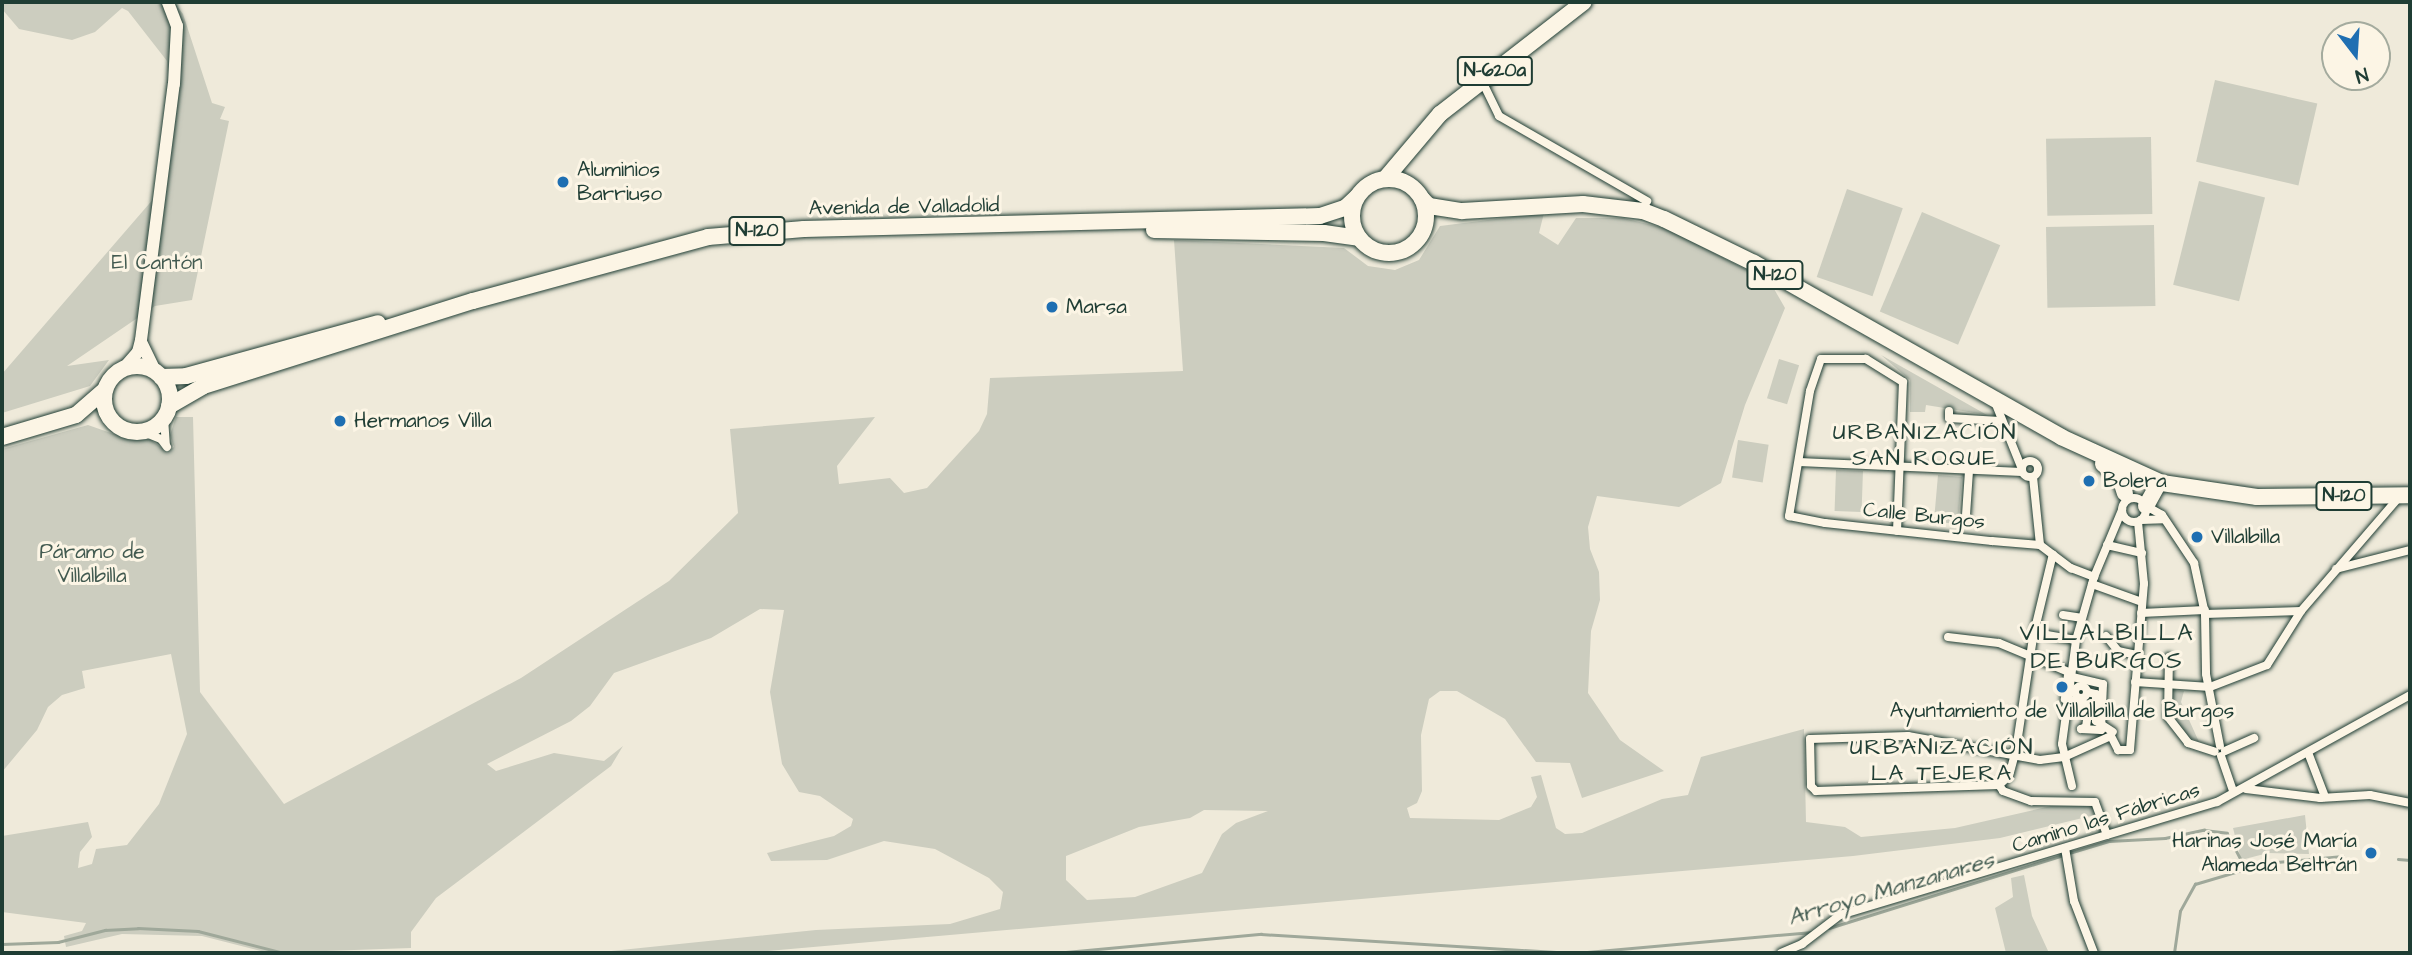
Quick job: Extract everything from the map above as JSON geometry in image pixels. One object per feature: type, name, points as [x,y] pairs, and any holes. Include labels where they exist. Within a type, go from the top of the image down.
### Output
[{"type":"highway","name":"N-620a","points":[[1385,179],[1440,114],[1584,2]]},
{"type":"highway","points":[[1412,146],[1410,172],[1426,216],[1422,232]]},
{"type":"highway","name":"N-120","points":[[1050,225],[1320,216],[1345,208],[1371,183],[1385,179],[1405,183],[1429,206],[1462,211],[1572,204],[1643,211],[1731,251],[2106,463],[2194,491],[2245,496]]},
{"type":"highway","points":[[1357,197],[1352,218],[1359,238]]},
{"type":"highway","name":"N-120","points":[[1050,225],[1324,233],[1359,238],[1373,249],[1393,252],[1408,247],[1422,232],[1462,211]]},
{"type":"highway","name":"Avenida de Valladolid","points":[[473,301],[652,250],[730,234],[1050,225]]},
{"type":"highway","name":"N-120","points":[[124,368],[140,366],[159,375],[186,376],[344,331],[473,301]]},
{"type":"highway","name":"N-120","points":[[141,431],[203,386],[473,301]]},
{"type":"highway","points":[[2,436],[76,415],[105,390],[124,368]]},
{"type":"highway","points":[[159,375],[169,391],[166,412]]},
{"type":"highway","points":[[105,390],[104,406],[115,424]]},
{"type":"highway","points":[[76,415],[141,431]]},
{"type":"highway","points":[[2106,463],[2120,478],[2126,496],[2153,486]]},
{"type":"highway","points":[[2106,463],[2153,486],[2194,491]]},
{"type":"highway","points":[[2139,518],[2153,486]]},
{"type":"highway","name":"N-120","points":[[2153,486],[2200,498],[2405,496]]},
{"type":"street","points":[[124,368],[138,352],[141,340],[178,41],[167,2]]},
{"type":"street","points":[[1482,81],[1499,116],[1647,201]]},
{"type":"street","points":[[141,340],[159,375]]},
{"type":"street","points":[[1897,531],[1901,468],[1903,382],[1871,360],[1833,356],[1819,363],[1798,462],[1901,468],[1969,471],[2022,470]]},
{"type":"street","points":[[1994,399],[2000,421],[2022,470],[2033,477]]},
{"type":"street","points":[[1949,411],[1949,418],[2000,421]]},
{"type":"street","points":[[141,431],[161,439],[167,447],[166,412]]},
{"type":"street","points":[[2012,448],[2039,467],[2033,477],[2040,545]]},
{"type":"street","points":[[2022,470],[2028,461]]},
{"type":"street","name":"Calle Burgos","points":[[1798,462],[1789,516],[1897,531],[2040,545],[2093,581],[2142,602]]},
{"type":"street","points":[[1966,514],[1969,471]]},
{"type":"street","points":[[2126,496],[2139,518]]},
{"type":"street","points":[[2092,693],[2095,718],[2118,750],[2132,750],[2130,729],[2142,602],[2142,553],[2135,498],[2126,496]]},
{"type":"street","points":[[2072,786],[2062,744],[2072,690],[2071,676],[2076,640],[2093,581],[2126,496]]},
{"type":"street","points":[[2135,682],[2210,687],[2267,665],[2301,611],[2368,532],[2405,496]]},
{"type":"street","points":[[2139,518],[2164,519]]},
{"type":"street","points":[[2113,527],[2139,518],[2164,519]]},
{"type":"street","points":[[2164,519],[2191,555],[2205,612],[2210,687],[2220,751],[2233,791]]},
{"type":"street","points":[[2107,545],[2142,553]]},
{"type":"street","points":[[2336,569],[2410,550]]},
{"type":"street","points":[[2053,554],[2030,653],[2013,759],[2009,776],[1999,785],[1812,790],[1810,739],[1908,736],[2013,759],[2064,757],[2130,729]]},
{"type":"street","points":[[2141,613],[2301,611]]},
{"type":"street","points":[[2063,615],[2081,618]]},
{"type":"street","points":[[2047,635],[2076,640]]},
{"type":"street","points":[[2106,636],[2118,651],[2137,655]]},
{"type":"street","points":[[1948,637],[1999,643],[2030,653],[2071,676],[2102,685]]},
{"type":"street","points":[[2169,657],[2166,684],[2170,721],[2188,743],[2220,751],[2254,738]]},
{"type":"street","points":[[2071,676],[2068,676],[2065,699],[2089,705],[2086,727],[2081,729],[2102,727]]},
{"type":"street","points":[[2072,690],[2079,698],[2102,685]]},
{"type":"street","points":[[2102,685],[2102,727]]},
{"type":"street","name":"Camino las Fábricas","points":[[2246,789],[2410,695]]},
{"type":"street","points":[[2309,755],[2325,797]]},
{"type":"street","points":[[1999,785],[2003,791],[2031,801],[2095,802],[2107,835]]},
{"type":"street","name":"Camino las Fábricas","points":[[1782,953],[1815,934],[1840,915],[2066,852],[2107,835],[2217,802],[2233,791],[2246,789],[2325,797],[2370,795],[2410,803]]},
{"type":"street","points":[[2066,852],[2074,901],[2094,953]]},
{"type":"green space","name":"El Cantón","points":[[2,2],[174,2],[183,14],[212,103],[225,107],[220,119],[229,121],[192,300],[155,306],[67,366],[109,360],[90,386],[2,413],[2,374],[155,197],[168,75],[167,61],[128,11],[122,8],[95,32],[72,40],[19,29],[2,9]]},
{"type":"green space","points":[[2215,80],[2317,104],[2298,185],[2196,162]]},
{"type":"green space","points":[[2151,137],[2152,214],[2047,216],[2046,139]]},
{"type":"green space","points":[[2199,181],[2265,197],[2239,301],[2173,285]]},
{"type":"green space","points":[[1847,189],[1903,208],[1873,296],[1817,277]]},
{"type":"green space","points":[[1922,212],[2000,245],[1958,345],[1880,311]]},
{"type":"green space","name":"Páramo de Villalbilla","points":[[1544,213],[1539,233],[1558,245],[1576,218],[1623,218],[1668,229],[1770,282],[1785,308],[1745,405],[1721,483],[1679,507],[1597,496],[1588,527],[1590,549],[1599,572],[1600,600],[1591,631],[1588,693],[1620,740],[1664,771],[1582,798],[1570,763],[1536,762],[1505,719],[1457,691],[1440,691],[1429,699],[1421,735],[1422,791],[1417,803],[1407,808],[1410,818],[1499,820],[1531,807],[1537,797],[1531,777],[1541,775],[1556,828],[1565,834],[1582,833],[1662,799],[1688,795],[1701,757],[1804,729],[1806,822],[1845,827],[1861,837],[1955,828],[2051,806],[2092,805],[2099,814],[2000,838],[1853,856],[744,953],[592,953],[816,930],[950,924],[1000,909],[1003,892],[989,878],[935,849],[884,841],[827,860],[771,861],[767,853],[834,836],[851,826],[853,819],[820,796],[799,792],[782,764],[770,692],[784,610],[760,609],[711,638],[614,673],[590,706],[571,721],[487,764],[496,771],[554,753],[604,761],[623,746],[611,766],[436,898],[411,932],[411,948],[269,953],[202,936],[122,934],[66,947],[64,936],[82,931],[86,923],[2,912],[2,836],[88,822],[92,837],[80,852],[78,868],[92,864],[96,849],[127,845],[159,804],[187,734],[171,654],[82,671],[85,688],[62,695],[48,707],[37,730],[2,772],[2,449],[88,425],[128,439],[151,440],[167,452],[174,447],[170,435],[176,417],[193,417],[200,692],[284,804],[521,678],[669,581],[738,513],[730,429],[875,417],[837,466],[839,484],[890,478],[904,493],[927,488],[979,431],[987,414],[990,378],[1183,371],[1174,240],[1344,248],[1368,266],[1395,270],[1419,260],[1440,226]],"holes":[[[1204,810],[1268,811],[1236,823],[1222,834],[1202,873],[1135,897],[1087,900],[1066,880],[1066,856],[1139,827],[1190,818]]]},
{"type":"green space","points":[[2154,225],[2155,306],[2047,308],[2046,227]]},
{"type":"green space","points":[[1881,355],[1987,415],[1926,405],[1925,412],[1910,412],[1910,380]]},
{"type":"green space","points":[[1779,359],[1799,365],[1787,404],[1767,398]]},
{"type":"green space","points":[[1738,440],[1769,445],[1763,482],[1732,478]]},
{"type":"green space","points":[[1836,470],[1863,471],[1862,512],[1835,511]]},
{"type":"green space","points":[[1938,475],[1962,477],[1958,524],[1934,522]]},
{"type":"green space","points":[[2173,690],[2184,691],[2181,702],[2199,742],[2189,737],[2173,718]]},
{"type":"green space","points":[[2305,815],[2309,854],[2268,853],[2241,860],[2233,828]]},
{"type":"green space","points":[[2024,875],[2032,916],[2049,953],[2006,953],[1995,908],[2013,897],[2011,878]]},
{"type":"waterway","name":"Arroyo Manzanares","points":[[2069,853],[2109,841],[2165,838],[2204,830],[2227,833],[2247,871]]},
{"type":"waterway","name":"Arroyo Manzanares","points":[[1829,928],[2063,855]]},
{"type":"waterway","points":[[2174,953],[2180,911],[2195,884],[2266,863],[2343,856]]},
{"type":"waterway","points":[[2398,859],[2410,860]]},
{"type":"waterway","points":[[2,944],[58,942],[105,930],[138,928],[198,931],[284,953]]},
{"type":"waterway","name":"Arroyo Manzanares","points":[[1055,953],[1261,934],[1576,953],[1812,932]]},
{"type":"place","name":"Aluminios Barriuso","points":[[563,182]]},
{"type":"place","name":"Marsa","points":[[1052,307]]},
{"type":"place","name":"Hermanos Villa","points":[[340,421]]},
{"type":"place","name":"Bolera","points":[[2089,481]]},
{"type":"place","name":"Villalbilla","points":[[2197,537]]},
{"type":"place","name":"Ayuntamiento de Villalbilla de Burgos","points":[[2062,687]]},
{"type":"place","name":"Harinas José María Alameda Beltrán","points":[[2371,853]]},
{"type":"district","name":"URBANIZACIÓN SAN ROQUE","points":[[1925,445]]},
{"type":"district","name":"VILLALBILLA DE BURGOS","points":[[2107,648]]},
{"type":"district","name":"URBANIZACIÓN LA TEJERA","points":[[1942,760]]}]
